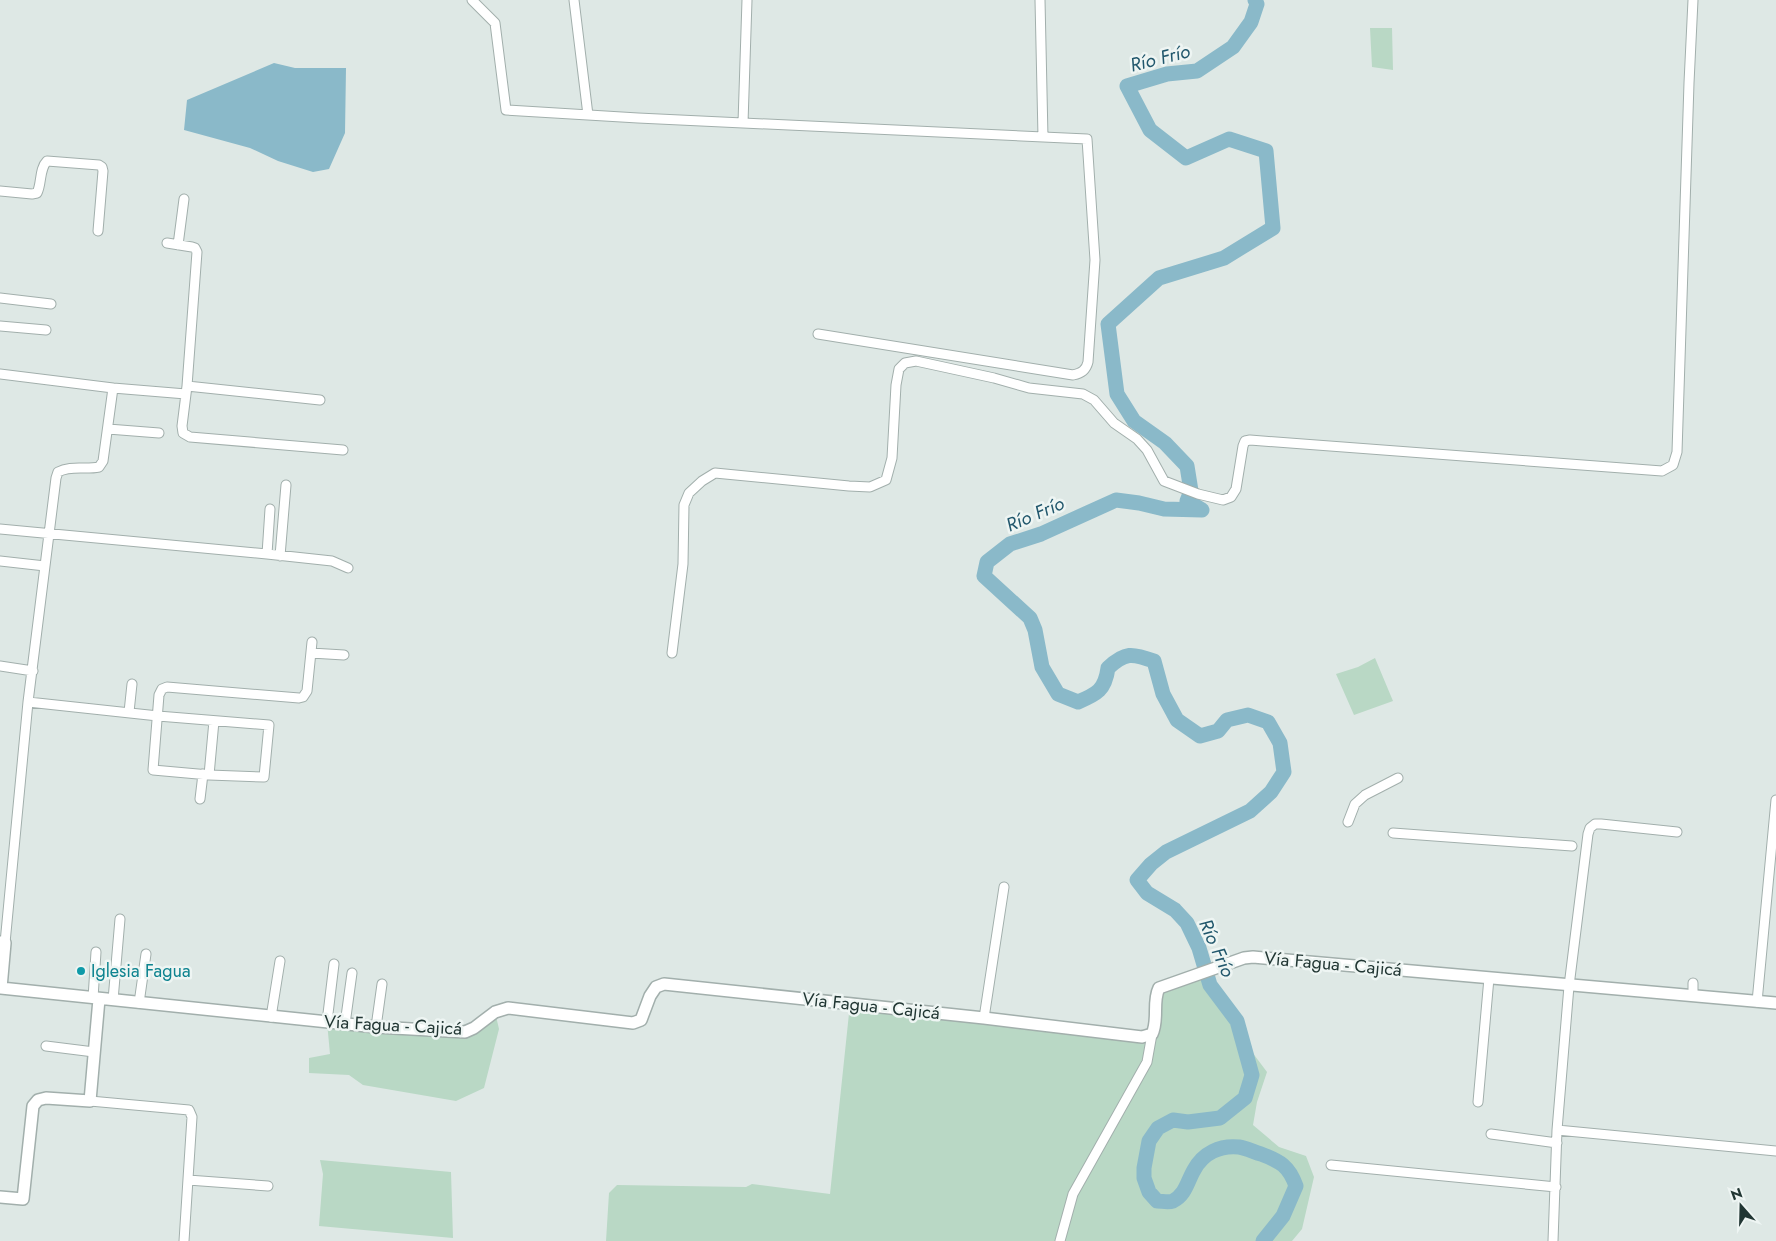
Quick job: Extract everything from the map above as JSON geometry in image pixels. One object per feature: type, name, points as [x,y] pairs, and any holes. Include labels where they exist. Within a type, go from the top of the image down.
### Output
[{"type":"street","points":[[472,0],[495,23],[506,110],[1087,139],[1094,260],[1088,362],[1086,369],[1080,374],[1073,375],[818,334]]},
{"type":"street","points":[[574,0],[588,115]]},
{"type":"street","points":[[743,123],[747,0]]},
{"type":"street","points":[[1040,0],[1043,136]]},
{"type":"street","points":[[672,653],[683,564],[684,504],[689,493],[702,481],[715,473],[870,487],[886,480],[892,458],[896,385],[899,369],[905,363],[916,361],[994,378],[1028,388],[1083,394],[1094,400],[1114,423],[1137,439],[1147,450],[1164,481],[1183,490],[1223,500],[1231,497],[1236,489],[1245,441],[1454,454],[1662,471],[1673,465],[1677,452],[1688,92],[1693,0]]},
{"type":"street","points":[[0,191],[37,193],[44,164],[47,161],[99,165],[103,171],[98,231]]},
{"type":"street","points":[[178,245],[184,199]]},
{"type":"street","points":[[167,243],[192,247],[197,252],[187,390],[182,426],[183,433],[190,437],[343,450]]},
{"type":"street","points":[[0,298],[51,304]]},
{"type":"street","points":[[0,326],[46,330]]},
{"type":"street","points":[[0,374],[112,388],[187,390],[320,400]]},
{"type":"street","points":[[3,943],[28,702],[58,472],[66,468],[93,468],[99,466],[103,461],[112,388]]},
{"type":"street","points":[[108,429],[159,433]]},
{"type":"street","points":[[1452,464],[1454,454]]},
{"type":"street","points":[[280,556],[286,485]]},
{"type":"street","points":[[267,554],[270,509]]},
{"type":"street","points":[[0,529],[332,561],[348,568]]},
{"type":"street","points":[[0,562],[46,566]]},
{"type":"street","points":[[28,702],[158,716],[269,725],[264,777],[206,775],[153,770],[158,716],[159,695],[162,689],[167,687],[304,697],[307,691],[312,642]]},
{"type":"street","points":[[311,653],[344,655]]},
{"type":"street","points":[[0,666],[33,671]]},
{"type":"street","points":[[129,712],[132,684]]},
{"type":"street","points":[[200,799],[206,775],[214,721]]},
{"type":"street","points":[[1348,822],[1354,804],[1365,795],[1398,778]]},
{"type":"street","points":[[1757,1002],[1776,800]]},
{"type":"street","points":[[1553,1241],[1557,1143],[1569,986],[1590,828],[1594,824],[1602,824],[1676,832]]},
{"type":"street","points":[[1393,833],[1572,846]]},
{"type":"street","points":[[984,1018],[1004,887]]},
{"type":"street","points":[[113,1000],[120,919]]},
{"type":"street","name":"Vía Fagua - Cajicá","points":[[3,943],[0,988],[376,1027],[465,1032],[474,1028],[495,1012],[508,1008],[633,1024],[641,1020],[650,996],[656,987],[664,984],[1142,1037],[1152,1034],[1155,1028],[1156,994],[1159,988],[1244,958],[1253,957],[1776,1003]]},
{"type":"street","points":[[90,1101],[94,1052],[96,952]]},
{"type":"street","points":[[139,1003],[146,954]]},
{"type":"street","points":[[271,1016],[280,961]]},
{"type":"street","points":[[327,1022],[334,964]]},
{"type":"street","points":[[346,1024],[352,973]]},
{"type":"street","points":[[1478,1102],[1488,978]]},
{"type":"street","points":[[1693,983],[1693,996]]},
{"type":"street","points":[[376,1027],[382,984]]},
{"type":"street","points":[[1060,1241],[1073,1194],[1147,1062],[1152,1034]]},
{"type":"street","points":[[46,1046],[94,1052]]},
{"type":"street","points":[[0,1197],[23,1199],[33,1106],[38,1100],[46,1098],[189,1110],[192,1117],[184,1241]]},
{"type":"street","points":[[1558,1130],[1776,1152]]},
{"type":"street","points":[[1491,1134],[1557,1143]]},
{"type":"street","points":[[1331,1165],[1556,1187]]},
{"type":"street","points":[[188,1180],[268,1186]]},
{"type":"green space","points":[[1370,28],[1392,28],[1393,70],[1372,67]]},
{"type":"green space","points":[[1375,658],[1393,701],[1354,715],[1336,674],[1358,667]]},
{"type":"green space","points":[[1208,977],[1216,995],[1238,1023],[1245,1048],[1252,1052],[1267,1072],[1257,1102],[1253,1125],[1279,1147],[1306,1156],[1314,1177],[1302,1229],[1292,1241],[606,1241],[609,1193],[617,1185],[746,1187],[752,1184],[830,1194],[850,1004],[1152,1034],[1156,994]]},
{"type":"green space","points":[[495,1012],[499,1029],[484,1088],[456,1101],[363,1085],[349,1075],[309,1073],[309,1058],[330,1054],[327,1022],[465,1032]]},
{"type":"green space","points":[[320,1160],[451,1172],[453,1238],[319,1226],[323,1174]]},
{"type":"water","points":[[274,63],[295,68],[346,68],[345,133],[329,169],[313,172],[278,161],[250,148],[184,130],[187,100]]},
{"type":"waterway","name":"Río Frío","points":[[1255,0],[1257,4],[1251,22],[1233,47],[1197,71],[1167,74],[1127,86],[1150,130],[1186,158],[1229,139],[1266,151],[1273,228],[1224,258],[1159,278],[1108,324],[1117,394],[1134,421],[1165,443],[1187,466],[1191,491],[1187,501],[1202,510],[1164,509],[1116,500],[1041,534],[1010,544],[987,562],[984,576],[1030,618],[1035,630],[1042,667],[1058,694],[1078,702],[1085,699],[1099,690],[1105,681],[1108,668],[1119,659],[1134,655],[1140,656],[1154,661],[1163,694],[1177,720],[1200,736],[1218,731],[1227,720],[1248,715],[1268,722],[1280,743],[1284,772],[1271,792],[1250,811],[1166,852],[1151,864],[1137,880],[1147,893],[1175,910],[1187,923],[1199,948],[1210,985],[1237,1021],[1252,1075],[1245,1098],[1220,1118],[1188,1122],[1173,1120],[1158,1128],[1149,1141],[1144,1178],[1149,1192],[1157,1201],[1171,1202],[1184,1191],[1202,1159],[1213,1151],[1225,1147],[1239,1147],[1274,1159],[1287,1169],[1296,1186],[1283,1216],[1263,1241]]},
{"type":"place","name":"Iglesia Fagua","points":[[81,971]]}]
